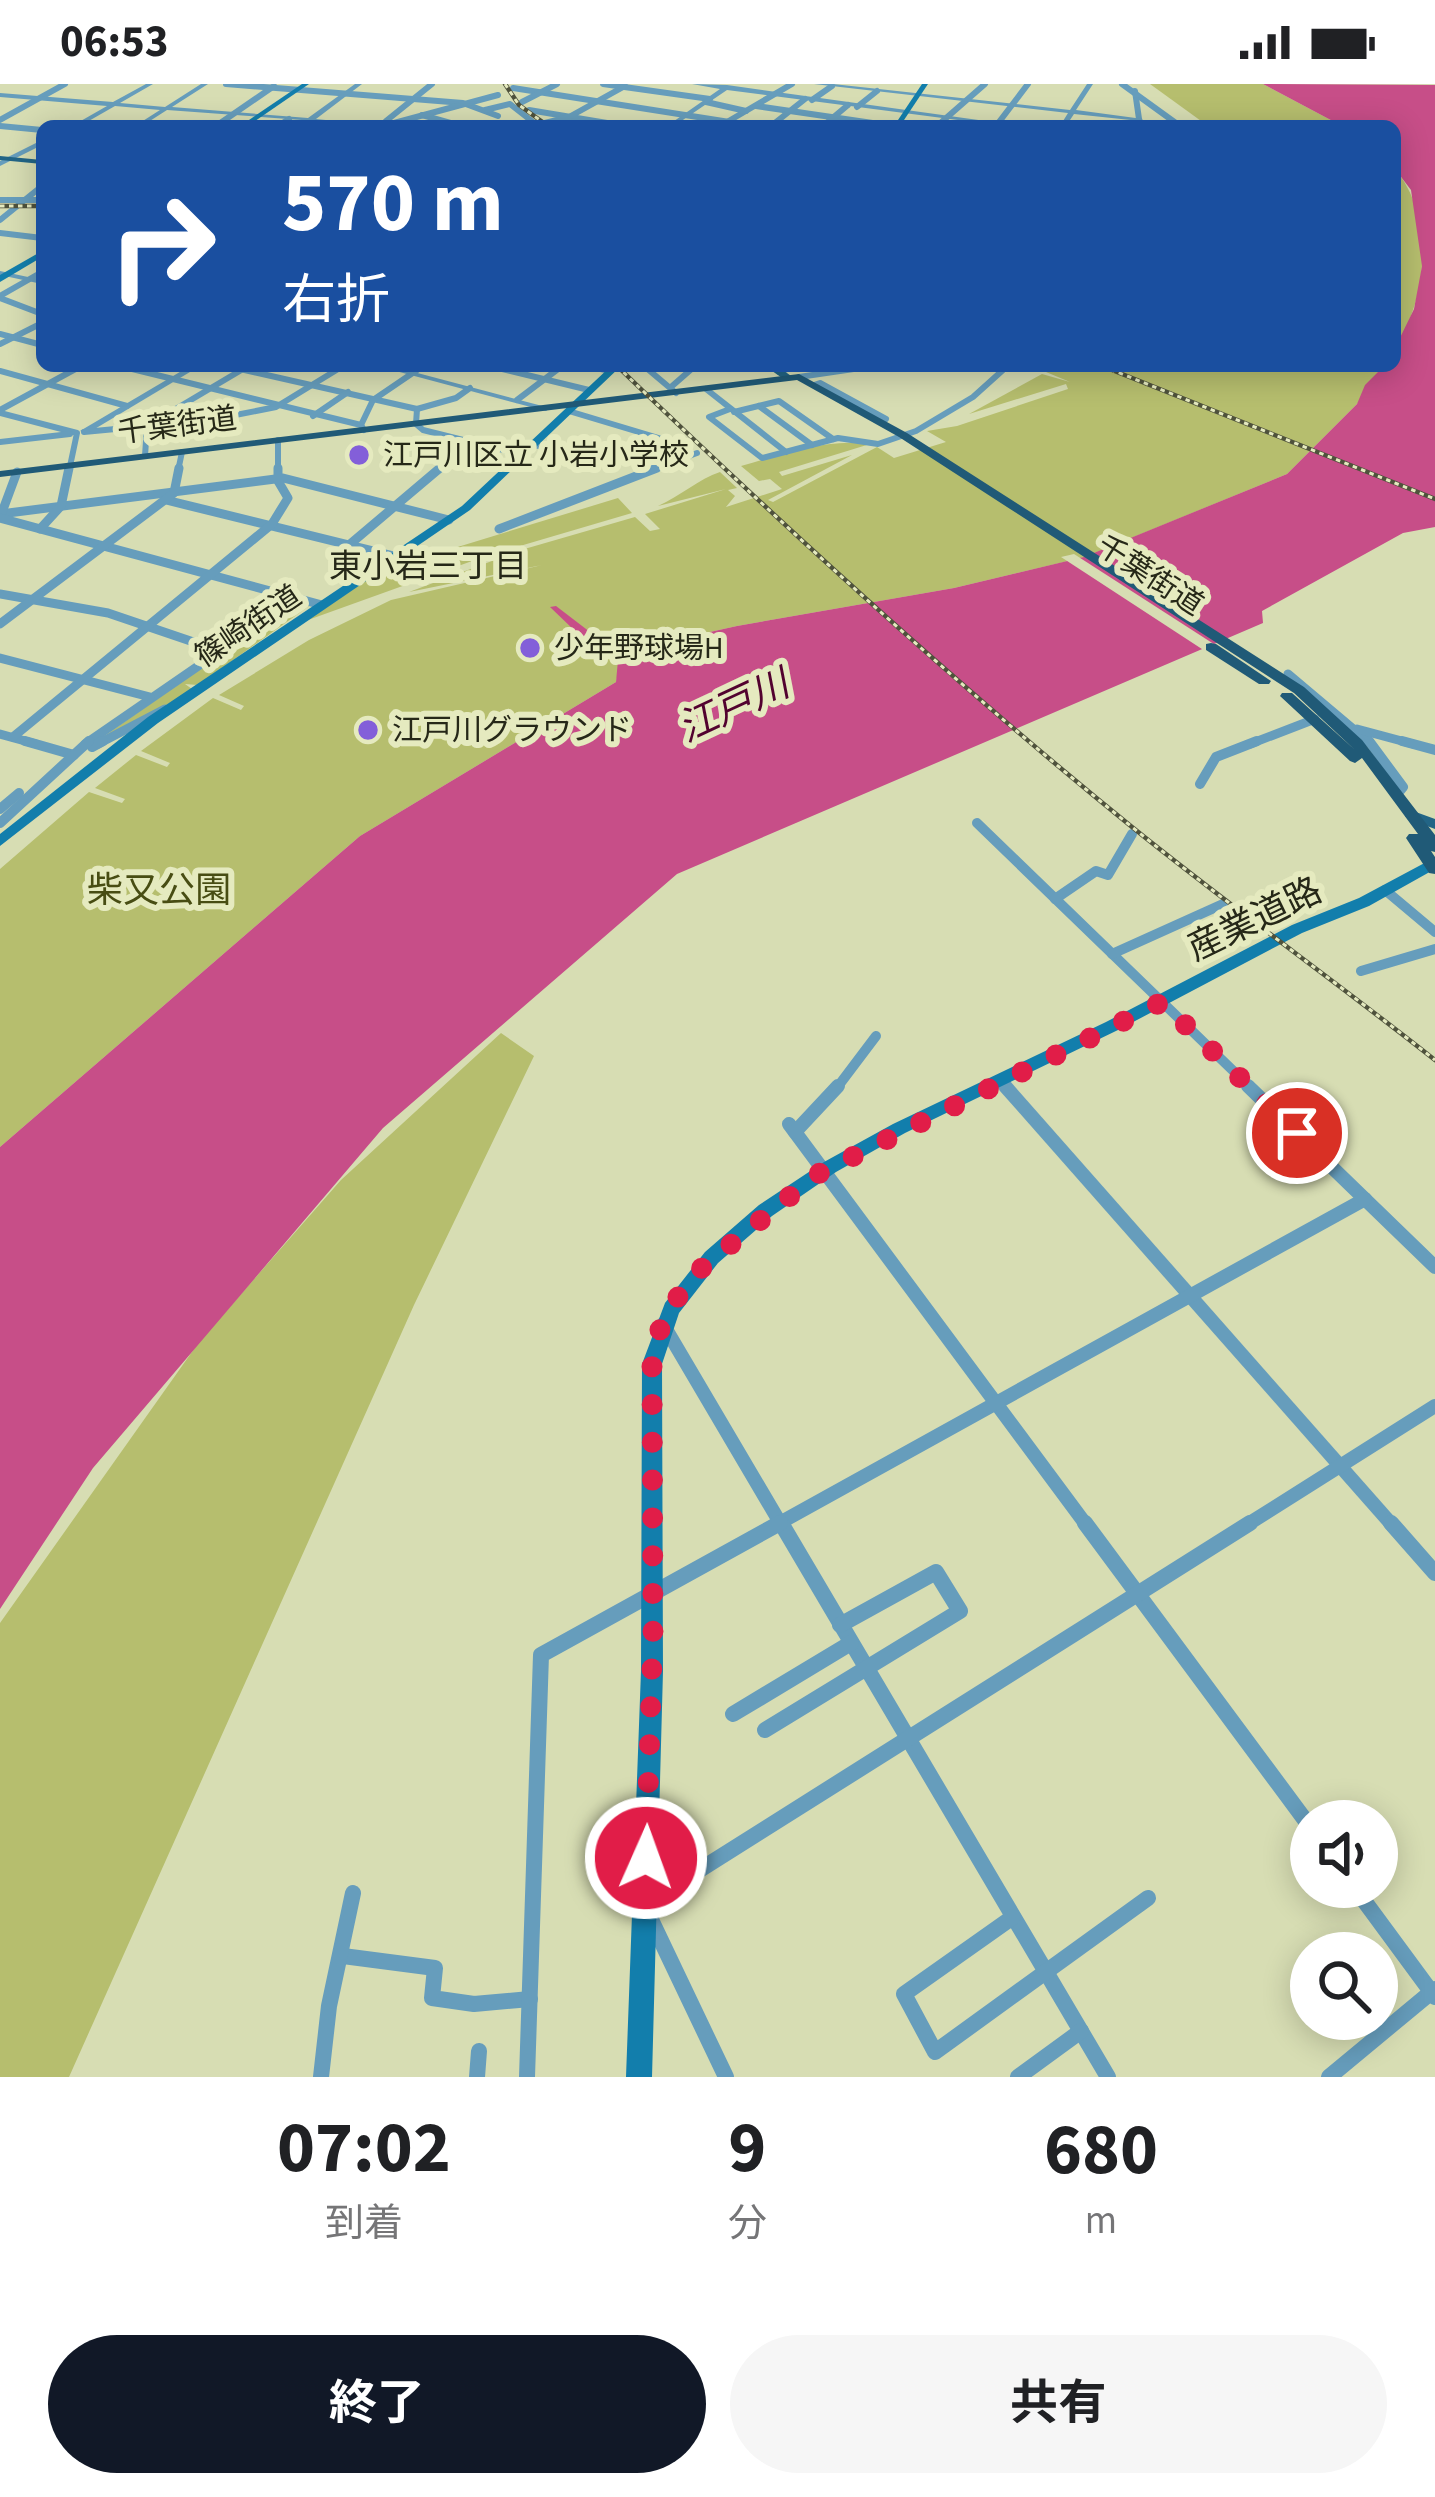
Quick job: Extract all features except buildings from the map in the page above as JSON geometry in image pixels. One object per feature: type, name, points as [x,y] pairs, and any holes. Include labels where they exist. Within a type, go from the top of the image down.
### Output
[{"type":"highway","name":"千葉街道","points":[[785,372],[895,440]]},
{"type":"highway","name":"千葉街道","points":[[0,474],[363,428],[575,408],[785,372],[814,385],[1328,713],[1398,793],[1434,860]]},
{"type":"highway","name":"千葉街道","points":[[1245,661],[1316,718],[1371,775],[1434,860]]},
{"type":"main road","points":[[900,120],[922,84]]},
{"type":"main road","points":[[252,120],[302,87]]},
{"type":"main road","points":[[5,159],[36,161]]},
{"type":"main road","points":[[2,276],[36,258]]},
{"type":"main road","name":"篠崎街道","points":[[0,842],[176,704],[449,520],[609,372]]},
{"type":"main road","points":[[1413,816],[1435,824]]},
{"type":"main road","name":"産業道路","points":[[639,2077],[653,1591],[652,1364],[662,1321],[692,1276],[824,1170],[1298,929],[1385,890],[1434,860]]},
{"type":"street","points":[[0,123],[65,84]]},
{"type":"street","points":[[87,120],[150,84]]},
{"type":"street","points":[[147,120],[205,84]]},
{"type":"street","points":[[226,84],[465,104],[498,116]]},
{"type":"street","points":[[0,95],[310,120],[359,84]]},
{"type":"street","points":[[388,120],[432,84]]},
{"type":"street","points":[[522,102],[556,84]]},
{"type":"street","points":[[603,84],[708,100],[747,111]]},
{"type":"street","points":[[628,120],[696,84],[961,120]]},
{"type":"street","points":[[680,120],[736,84]]},
{"type":"street","points":[[731,120],[792,84]]},
{"type":"street","points":[[817,84],[1127,120]]},
{"type":"street","points":[[944,120],[986,84]]},
{"type":"street","points":[[1001,120],[1028,84]]},
{"type":"street","points":[[1067,120],[1090,84]]},
{"type":"street","points":[[1122,84],[1172,120]]},
{"type":"street","points":[[778,120],[834,85]]},
{"type":"street","points":[[225,120],[275,86]]},
{"type":"street","points":[[512,86],[705,120]]},
{"type":"street","points":[[512,86],[522,102],[544,120]]},
{"type":"street","points":[[561,120],[625,86]]},
{"type":"street","points":[[830,120],[877,91]]},
{"type":"street","points":[[1135,91],[1140,120]]},
{"type":"street","points":[[403,120],[498,95]]},
{"type":"street","points":[[484,111],[510,104],[529,120]]},
{"type":"street","points":[[756,106],[854,120]]},
{"type":"street","points":[[530,110],[588,120]]},
{"type":"street","points":[[421,115],[440,120]]},
{"type":"street","points":[[0,123],[36,129]]},
{"type":"street","points":[[5,159],[36,145]]},
{"type":"street","points":[[0,220],[36,190]]},
{"type":"street","points":[[0,204],[36,203]]},
{"type":"street","points":[[0,204],[10,208],[36,205]]},
{"type":"street","points":[[0,233],[36,237]]},
{"type":"street","points":[[2,276],[36,280]]},
{"type":"street","points":[[0,297],[36,276]]},
{"type":"street","points":[[0,297],[36,312]]},
{"type":"street","points":[[0,344],[36,326]]},
{"type":"street","points":[[0,334],[36,344]]},
{"type":"street","points":[[0,371],[127,406]]},
{"type":"street","points":[[0,412],[70,372]]},
{"type":"street","points":[[142,372],[363,428],[376,398],[415,372]]},
{"type":"street","points":[[0,412],[79,432],[186,372]]},
{"type":"street","points":[[147,426],[238,372]]},
{"type":"street","points":[[264,372],[346,388],[417,409],[456,398],[470,388]]},
{"type":"street","points":[[0,442],[33,443],[79,432],[275,407],[333,372]]},
{"type":"street","points":[[404,372],[546,408]]},
{"type":"street","points":[[513,372],[589,390]]},
{"type":"street","points":[[517,400],[554,372]]},
{"type":"street","points":[[651,372],[673,390],[690,372]]},
{"type":"street","points":[[833,439],[779,401],[709,417],[762,458],[833,439],[895,440],[973,397],[1001,372]]},
{"type":"street","points":[[814,385],[820,383],[886,419]]},
{"type":"street","points":[[313,416],[346,388]]},
{"type":"street","points":[[706,389],[786,452]]},
{"type":"street","points":[[759,406],[812,445]]},
{"type":"street","points":[[417,409],[416,424],[423,430],[529,450],[599,457],[660,446],[662,439],[575,408]]},
{"type":"street","points":[[779,420],[799,415]]},
{"type":"street","points":[[145,456],[147,426]]},
{"type":"street","points":[[40,529],[61,506],[79,432]]},
{"type":"street","points":[[13,737],[269,526],[288,498],[278,479],[278,440]]},
{"type":"street","points":[[349,545],[472,441]]},
{"type":"street","points":[[0,624],[176,492],[182,452]]},
{"type":"street","points":[[499,530],[697,453]]},
{"type":"street","points":[[599,457],[610,463]]},
{"type":"street","points":[[622,470],[634,476]]},
{"type":"street","points":[[1,516],[16,472]]},
{"type":"street","points":[[1,516],[278,479],[449,520]]},
{"type":"street","points":[[166,500],[394,556]]},
{"type":"street","points":[[1,516],[322,605]]},
{"type":"street","points":[[0,593],[148,626],[220,652],[150,697],[0,808]]},
{"type":"street","points":[[0,658],[150,697]]},
{"type":"street","points":[[1288,674],[1355,729],[1397,776],[1403,787],[1398,793]]},
{"type":"street","points":[[0,734],[73,755],[176,704]]},
{"type":"street","points":[[1200,784],[1216,758],[1316,718]]},
{"type":"street","points":[[1355,729],[1435,749]]},
{"type":"street","points":[[0,823],[40,779]]},
{"type":"street","points":[[977,823],[1435,1267]]},
{"type":"street","points":[[1055,899],[1096,871],[1108,875],[1132,834]]},
{"type":"street","points":[[1385,890],[1435,932]]},
{"type":"street","points":[[1112,954],[1222,904]]},
{"type":"street","points":[[1360,971],[1435,949]]},
{"type":"street","points":[[876,1036],[824,1106],[792,1128],[1290,1800]]},
{"type":"street","points":[[1000,1081],[1435,1573]]},
{"type":"street","points":[[527,2077],[541,1654],[1365,1199]]},
{"type":"street","points":[[662,1321],[1108,2077]]},
{"type":"street","points":[[726,2077],[644,1905],[1435,1406]]},
{"type":"street","points":[[765,1730],[960,1611],[936,1571],[840,1625]]},
{"type":"street","points":[[733,1714],[851,1643]]},
{"type":"street","points":[[321,2077],[329,2006],[353,1893]]},
{"type":"street","points":[[1013,1917],[904,1994],[935,2052],[1148,1898]]},
{"type":"street","points":[[1329,2077],[1434,1993],[1370,1908]]},
{"type":"street","points":[[343,1956],[435,1968],[432,1998],[474,2004],[530,1999]]},
{"type":"street","points":[[1018,2077],[1081,2031]]},
{"type":"street","points":[[477,2077],[479,2051]]},
{"type":"green space","points":[[1150,84],[1263,84],[1331,120],[1200,120]]},
{"type":"green space","points":[[1401,178],[1417,210],[1422,257],[1415,305],[1401,337]]},
{"type":"green space","name":"柴又公園","points":[[1046,372],[1380,372],[1357,404],[1287,474],[1085,557],[954,588],[737,626],[651,645],[631,656],[599,654],[620,663],[616,682],[360,836],[0,1147],[0,869],[89,792],[122,803],[125,799],[95,788],[136,755],[167,767],[170,763],[141,751],[213,698],[241,710],[244,706],[219,695],[309,640],[391,600],[542,565],[409,592],[521,550],[635,517],[650,531],[660,529],[645,514],[726,489],[658,506],[720,472],[737,488],[728,490],[735,496],[726,507],[782,489],[770,479],[759,481],[741,466],[821,445],[870,444],[779,472],[782,476],[852,455],[768,500],[773,502],[877,447],[894,458],[946,442],[927,431],[957,426],[1068,389],[1066,384],[969,414],[1042,374],[1070,382]]},
{"type":"green space","points":[[618,498],[632,513],[486,556],[308,620],[374,575]]},
{"type":"green space","points":[[312,604],[198,685],[185,684],[192,689],[179,698],[86,749],[228,649]]},
{"type":"green space","points":[[501,1033],[534,1056],[414,1305],[69,2077],[0,2077],[0,1623],[199,1342],[341,1180]]},
{"type":"water","name":"江戸川","points":[[1263,84],[1435,85],[1435,527],[1403,533],[1262,611],[1263,623],[677,874],[383,1128],[93,1468],[0,1609],[0,1147],[360,836],[616,682],[618,660],[599,654],[550,607],[556,606],[620,655],[631,656],[651,645],[737,626],[954,588],[1084,557],[1287,474],[1357,404],[1365,385],[1378,372],[1401,372],[1401,336],[1414,309],[1422,266],[1411,190],[1401,177],[1401,120],[1331,120]]},
{"type":"pier","points":[[1074,554],[1220,648],[1208,653],[1061,557]]},
{"type":"railway","points":[[505,84],[519,105],[540,120]]},
{"type":"railway","points":[[0,206],[36,206]]},
{"type":"railway","points":[[623,372],[934,660],[1065,772],[1435,1060]]},
{"type":"railway","points":[[1117,372],[1435,499]]},
{"type":"place","name":"江戸川区立 小岩小学校","points":[[359,455]]},
{"type":"place","name":"少年野球場H","points":[[530,648]]},
{"type":"place","name":"江戸川グラウンド","points":[[368,730]]},
{"type":"district","name":"東小岩三丁目","points":[[428,565]]},
{"type":"route","points":[[646,1858],[653,1631],[652,1364],[662,1321],[692,1276],[824,1170],[1162,1002],[1297,1133]]}]
